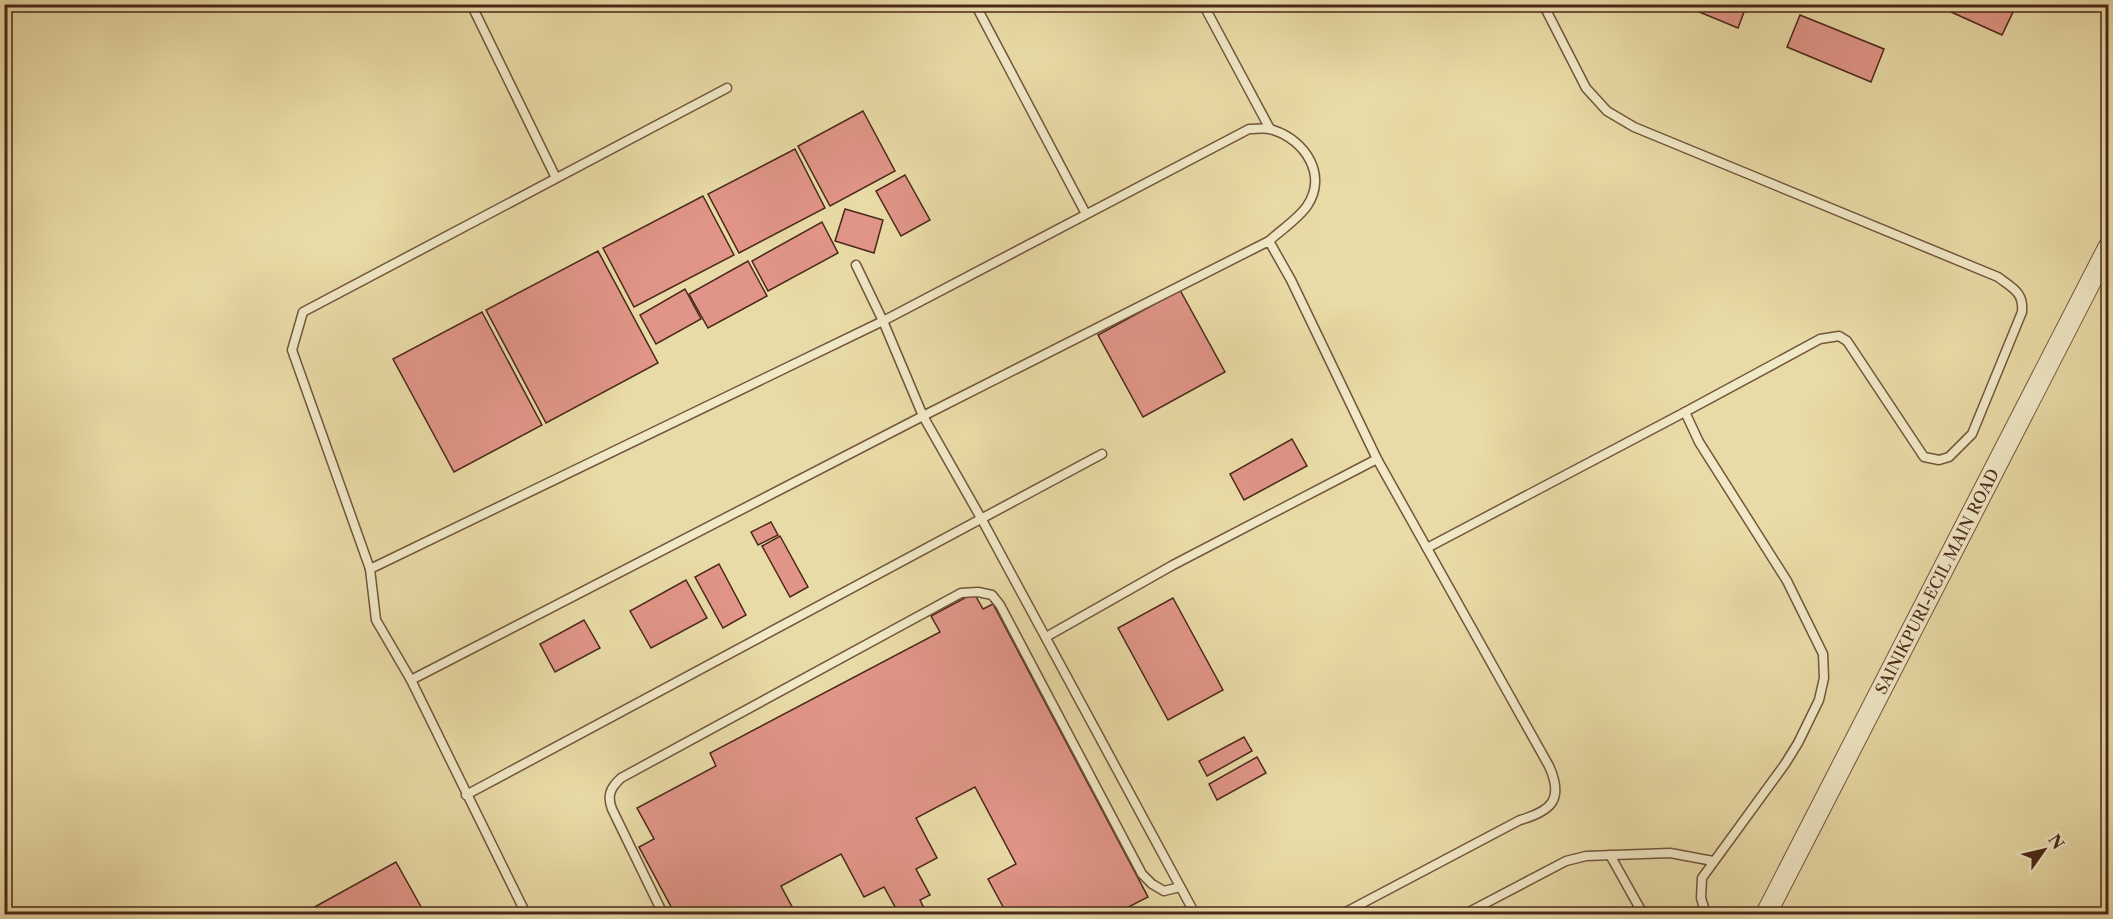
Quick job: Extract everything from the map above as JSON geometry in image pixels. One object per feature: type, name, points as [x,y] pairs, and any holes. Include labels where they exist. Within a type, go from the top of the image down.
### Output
[{"type":"street","name":"SAINIKPURI-ECIL MAIN ROAD","points":[[1766,915],[2109,248]]},
{"type":"lane","points":[[471,4],[556,178]]},
{"type":"lane","points":[[975,4],[1086,214]]},
{"type":"lane","points":[[1203,4],[1270,129]]},
{"type":"lane","points":[[1427,548],[1820,339],[1839,336],[1846,341],[1924,458],[1939,460],[1949,457],[1972,434],[2022,312],[2023,301],[2016,290],[1998,277],[1634,127],[1606,111],[1586,88],[1543,4]]},
{"type":"lane","points":[[526,915],[411,680],[376,620],[370,569],[292,350],[303,312],[727,87]]},
{"type":"lane","points":[[370,569],[883,321],[1250,129],[1270,129],[1293,138],[1311,159],[1316,183],[1307,206],[1269,241],[411,680]]},
{"type":"lane","points":[[1269,241],[1291,280],[1377,459],[1549,766],[1556,792],[1551,805],[1541,814],[1520,820],[1342,915]]},
{"type":"lane","points":[[856,265],[924,416],[1195,915]]},
{"type":"lane","points":[[1685,412],[1699,442],[1787,581],[1823,654],[1824,678],[1819,700],[1798,743],[1702,878],[1700,889],[1706,915]]},
{"type":"lane","points":[[466,795],[1102,454]]},
{"type":"lane","points":[[1046,637],[1173,565],[1377,459]]},
{"type":"lane","points":[[663,915],[608,799],[612,785],[961,593],[978,592],[992,595],[1000,605],[1142,874],[1164,891],[1180,887]]},
{"type":"lane","points":[[1466,915],[1566,861],[1586,856],[1670,853],[1713,861]]},
{"type":"lane","points":[[1610,855],[1643,915]]},
{"type":"building","points":[[1680,4],[1747,4],[1738,28]]},
{"type":"building","points":[[1941,4],[1997,4],[2013,12],[2002,35],[1940,7]]},
{"type":"building","points":[[1800,15],[1884,49],[1871,82],[1787,47]]},
{"type":"building","points":[[863,111],[895,171],[830,206],[798,146]]},
{"type":"building","points":[[795,149],[825,208],[739,253],[708,194]]},
{"type":"building","points":[[905,175],[930,220],[901,236],[876,191]]},
{"type":"building","points":[[703,196],[734,255],[634,307],[603,248]]},
{"type":"building","points":[[845,209],[883,220],[874,253],[835,241]]},
{"type":"building","points":[[822,222],[838,253],[768,291],[752,261]]},
{"type":"building","points":[[598,251],[658,363],[546,423],[486,310]]},
{"type":"building","points":[[748,261],[767,296],[708,328],[689,294]]},
{"type":"building","points":[[685,289],[701,319],[656,344],[640,315]]},
{"type":"building","points":[[1180,290],[1225,372],[1143,417],[1098,335]]},
{"type":"building","points":[[482,312],[542,425],[454,472],[393,359]]},
{"type":"building","points":[[1292,439],[1307,466],[1244,500],[1230,474]]},
{"type":"building","points":[[771,522],[778,535],[758,545],[751,532]]},
{"type":"building","points":[[780,536],[808,587],[790,597],[762,546]]},
{"type":"building","points":[[719,564],[746,615],[723,628],[695,577]]},
{"type":"building","points":[[686,580],[707,618],[651,648],[630,611]]},
{"type":"building","points":[[974,593],[983,609],[993,604],[1148,897],[1115,914],[1007,914],[988,879],[1016,864],[975,787],[916,818],[937,858],[916,869],[930,895],[920,900],[927,914],[899,914],[884,887],[864,897],[841,854],[781,886],[796,914],[675,914],[639,847],[654,839],[637,808],[716,766],[710,753],[940,632],[931,616]]},
{"type":"building","points":[[1173,598],[1223,690],[1168,720],[1118,628]]},
{"type":"building","points":[[584,620],[600,648],[555,672],[540,644]]},
{"type":"building","points":[[1244,737],[1252,751],[1207,776],[1199,761]]},
{"type":"building","points":[[1257,757],[1266,773],[1217,800],[1209,784]]},
{"type":"building","points":[[396,862],[425,914],[302,914]]}]
